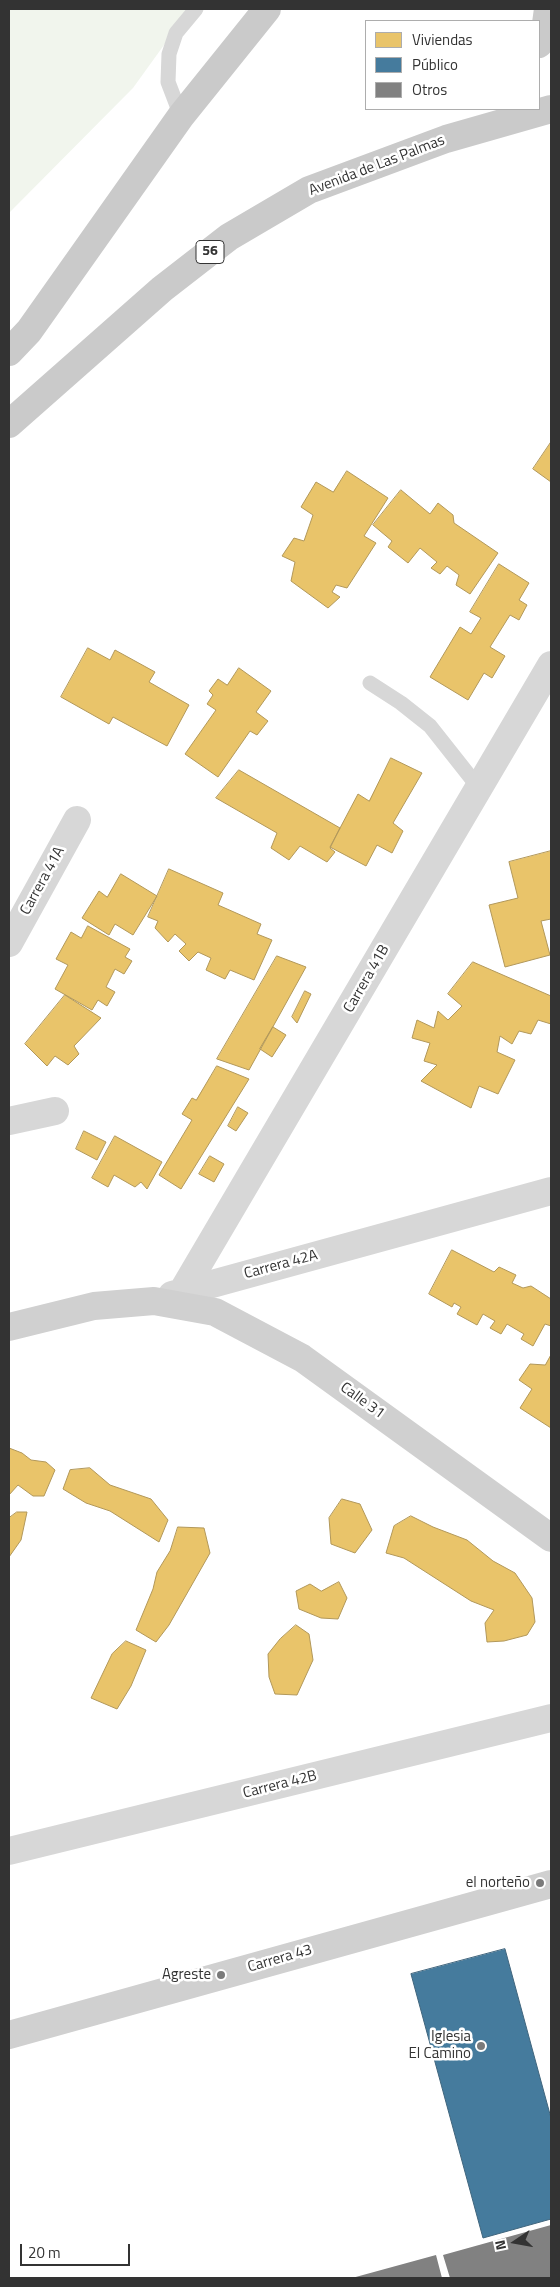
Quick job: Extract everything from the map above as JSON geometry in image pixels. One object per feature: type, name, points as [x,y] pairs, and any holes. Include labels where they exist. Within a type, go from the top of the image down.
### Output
[{"type":"main road","points":[[9,352],[28,331],[181,116],[267,9]]},
{"type":"main road","points":[[540,42],[545,32],[548,9]]},
{"type":"main road","points":[[446,139],[475,110]]},
{"type":"main road","name":"Avenida de Las Palmas","points":[[9,424],[162,289],[229,237],[309,190],[446,139],[551,110]]},
{"type":"street","name":"Carrera 41B","points":[[182,1292],[551,665]]},
{"type":"street","name":"Carrera 41A","points":[[9,943],[77,820]]},
{"type":"street","points":[[9,1121],[55,1111]]},
{"type":"street","name":"Carrera 42A","points":[[9,1327],[94,1306],[154,1301],[551,1191]]},
{"type":"street","name":"Calle 31","points":[[154,1301],[215,1312],[302,1358],[551,1538]]},
{"type":"street","name":"Carrera 42B","points":[[9,1851],[551,1718]]},
{"type":"street","name":"Carrera 43","points":[[9,2035],[551,1884]]},
{"type":"lane","points":[[181,116],[168,82],[169,54],[176,33],[196,9]]},
{"type":"lane","points":[[370,683],[402,703],[430,726],[479,788]]},
{"type":"shaded area","points":[[9,9],[190,9],[133,88],[9,213]]},
{"type":"building: Viviendas","points":[[551,442],[551,482],[533,469]]},
{"type":"building: Viviendas","points":[[347,471],[388,498],[364,536],[376,543],[347,588],[336,585],[332,592],[340,597],[328,608],[291,581],[295,562],[282,556],[294,538],[304,541],[313,515],[301,507],[316,482],[333,492]]},
{"type":"building: Viviendas","points":[[401,490],[430,514],[438,503],[453,515],[454,523],[498,553],[470,594],[456,585],[459,575],[447,566],[440,574],[431,568],[437,562],[420,548],[408,563],[388,547],[392,541],[373,525]]},
{"type":"building: Viviendas","points":[[499,564],[529,583],[519,600],[527,605],[519,620],[510,615],[490,647],[505,656],[492,678],[484,673],[468,700],[430,677],[460,627],[471,634],[481,618],[470,612]]},
{"type":"building: Viviendas","points":[[88,648],[110,660],[115,650],[155,672],[149,682],[189,705],[167,746],[113,717],[109,724],[61,697]]},
{"type":"building: Viviendas","points":[[239,668],[271,691],[256,712],[268,721],[257,735],[250,731],[218,777],[185,754],[216,710],[207,704],[213,695],[209,691],[218,679],[227,685]]},
{"type":"building: Viviendas","points":[[391,758],[422,773],[393,823],[403,831],[392,853],[377,845],[366,866],[330,847],[358,794],[369,801]]},
{"type":"building: Viviendas","points":[[239,770],[340,828],[330,848],[335,852],[327,862],[300,846],[289,860],[271,848],[277,833],[216,798]]},
{"type":"building: Viviendas","points":[[551,851],[551,919],[541,921],[550,955],[505,967],[489,905],[518,898],[509,862]]},
{"type":"building: Viviendas","points":[[169,869],[223,893],[218,905],[261,924],[257,934],[272,940],[254,980],[230,970],[225,979],[206,970],[211,958],[198,952],[189,961],[179,951],[186,944],[175,934],[168,942],[155,928],[158,921],[148,917]]},
{"type":"building: Viviendas","points":[[121,874],[157,896],[133,935],[115,924],[109,935],[82,918],[99,891],[107,897]]},
{"type":"building: Viviendas","points":[[88,926],[130,949],[125,957],[132,961],[124,974],[115,969],[106,987],[115,992],[107,1006],[98,1000],[92,1010],[55,989],[68,965],[56,959],[71,932],[81,938]]},
{"type":"building: Viviendas","points":[[277,956],[306,967],[249,1070],[217,1059]]},
{"type":"building: Viviendas","points":[[473,962],[551,996],[551,1024],[538,1020],[531,1034],[519,1031],[512,1044],[500,1036],[497,1052],[515,1060],[498,1094],[479,1086],[471,1108],[421,1081],[437,1065],[424,1061],[430,1043],[412,1038],[417,1020],[434,1028],[438,1011],[448,1020],[462,1006],[448,994]]},
{"type":"building: Viviendas","points":[[305,991],[311,994],[297,1023],[292,1017]]},
{"type":"building: Viviendas","points":[[65,995],[101,1018],[74,1046],[79,1054],[68,1065],[55,1056],[47,1066],[25,1044]]},
{"type":"building: Viviendas","points":[[273,1027],[286,1035],[272,1057],[260,1049]]},
{"type":"building: Viviendas","points":[[217,1066],[249,1079],[181,1189],[159,1175],[192,1120],[182,1114],[192,1098],[196,1100]]},
{"type":"building: Viviendas","points":[[238,1107],[248,1113],[236,1131],[228,1126]]},
{"type":"building: Viviendas","points":[[84,1131],[106,1142],[97,1160],[76,1149]]},
{"type":"building: Viviendas","points":[[115,1136],[162,1162],[147,1189],[141,1182],[135,1187],[114,1175],[108,1187],[92,1178]]},
{"type":"building: Viviendas","points":[[210,1156],[224,1164],[214,1182],[199,1174]]},
{"type":"building: Viviendas","points":[[452,1250],[494,1272],[499,1267],[516,1275],[512,1283],[523,1288],[531,1286],[551,1299],[551,1326],[545,1324],[533,1346],[521,1339],[524,1334],[507,1324],[501,1334],[490,1328],[495,1321],[483,1314],[477,1325],[457,1314],[461,1307],[454,1303],[452,1307],[429,1294]]},
{"type":"building: Viviendas","points":[[551,1355],[551,1428],[520,1408],[532,1389],[519,1380],[530,1364],[545,1365]]},
{"type":"building: Viviendas","points":[[9,1448],[22,1453],[31,1460],[46,1462],[55,1470],[44,1496],[33,1496],[18,1485],[9,1495]]},
{"type":"building: Viviendas","points":[[90,1468],[110,1485],[151,1499],[168,1520],[159,1542],[110,1511],[86,1503],[63,1489],[70,1470]]},
{"type":"building: Viviendas","points":[[342,1499],[360,1504],[372,1530],[355,1553],[331,1544],[329,1518]]},
{"type":"building: Viviendas","points":[[17,1512],[27,1512],[21,1540],[9,1557],[9,1518]]},
{"type":"building: Viviendas","points":[[411,1516],[467,1540],[493,1561],[515,1573],[532,1598],[535,1622],[527,1635],[504,1641],[487,1642],[485,1623],[494,1610],[471,1601],[404,1558],[386,1553],[394,1526]]},
{"type":"building: Viviendas","points":[[178,1527],[204,1528],[210,1553],[169,1625],[156,1642],[136,1630],[153,1589],[157,1572],[170,1551]]},
{"type":"building: Viviendas","points":[[339,1582],[347,1598],[338,1619],[321,1618],[299,1609],[296,1591],[310,1584],[321,1591]]},
{"type":"building: Viviendas","points":[[296,1625],[309,1634],[313,1660],[297,1695],[275,1694],[269,1677],[268,1654],[280,1639]]},
{"type":"building: Viviendas","points":[[126,1641],[146,1650],[131,1686],[117,1709],[91,1698],[112,1654]]},
{"type":"building: Público","name":"Iglesia El Camino","points":[[505,1949],[551,2118],[551,2219],[483,2238],[411,1974]]},
{"type":"building: Otros","points":[[551,2225],[551,2278],[450,2278],[443,2255]]},
{"type":"building: Otros","points":[[436,2255],[442,2278],[352,2278]]},
{"type":"place","name":"el norteño","points":[[540,1883]]},
{"type":"place","name":"Agreste","points":[[221,1975]]},
{"type":"place","name":"Iglesia El Camino","points":[[481,2046]]}]
